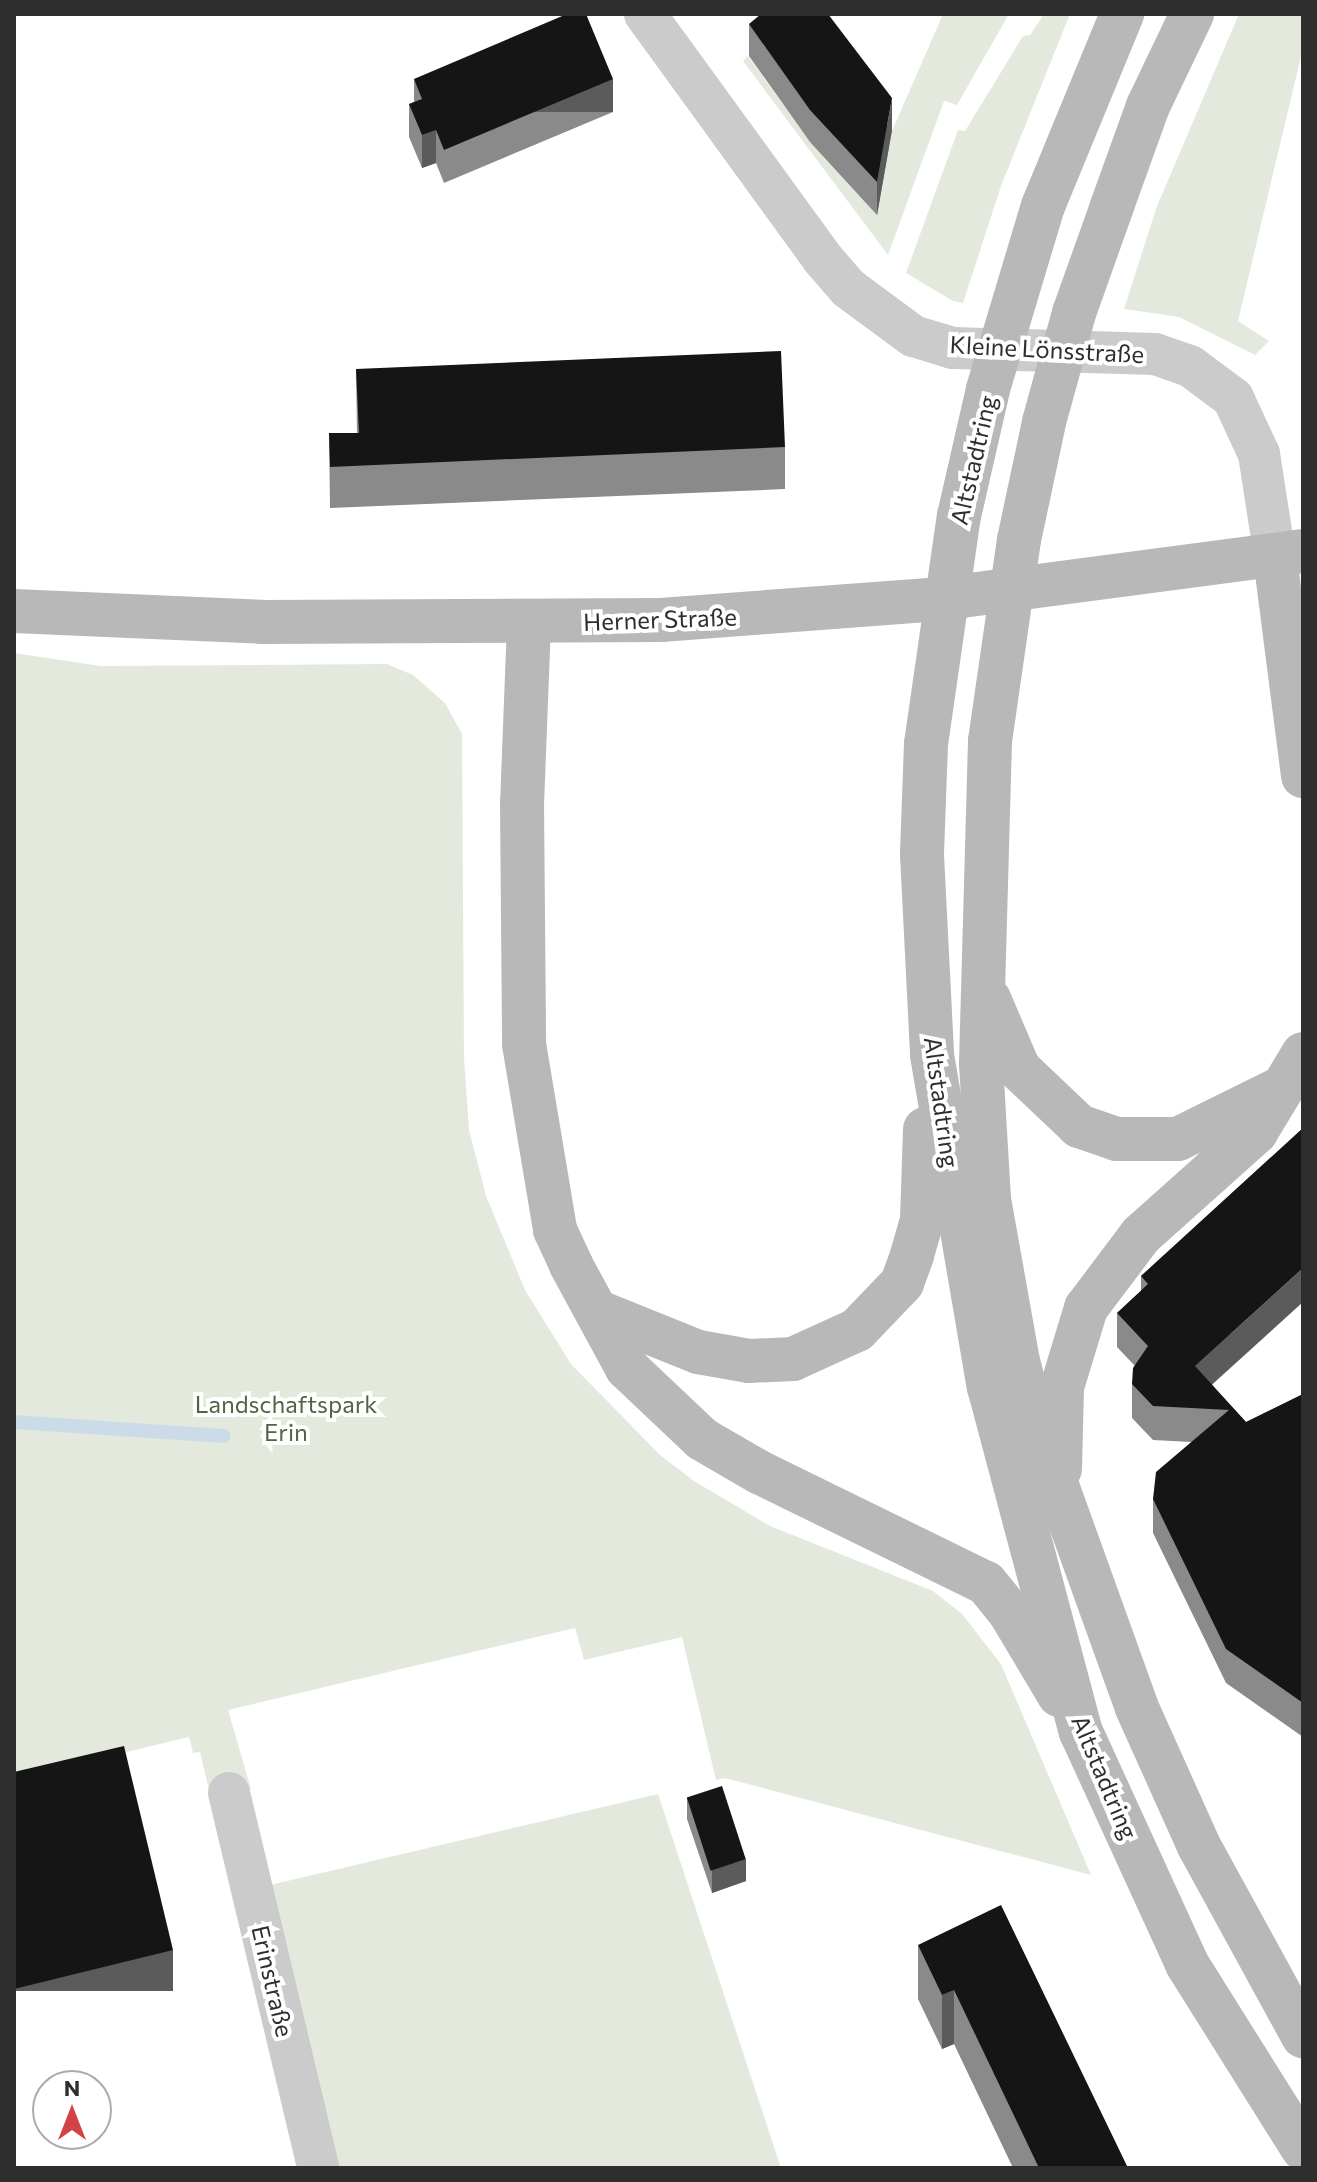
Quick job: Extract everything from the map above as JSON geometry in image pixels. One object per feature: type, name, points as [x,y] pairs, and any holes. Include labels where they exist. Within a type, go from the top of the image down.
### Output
[{"type":"main road","name":"Altstadtring","points":[[1122,14],[1043,206],[988,389],[959,516],[926,744],[922,855],[932,1055],[989,1387],[1081,1732],[1187,1964],[1303,2149]]},
{"type":"main road","name":"Altstadtring","points":[[1192,14],[1148,106],[1074,313],[1044,422],[1019,540],[990,741],[981,1064],[989,1199],[1018,1361],[1032,1416],[1059,1483],[1137,1708],[1199,1846],[1303,2036]]},
{"type":"main road","name":"Herner Straße","points":[[14,611],[262,622],[529,623],[802,613],[1289,554]]},
{"type":"main road","points":[[1289,554],[1303,776]]},
{"type":"main road","points":[[529,623],[522,802],[524,1044],[555,1230],[627,1368],[702,1439],[759,1472],[986,1583],[1009,1611],[1081,1732]]},
{"type":"main road","points":[[983,985],[1019,1069],[1079,1126],[1116,1139],[1178,1139],[1293,1070]]},
{"type":"main road","points":[[601,1313],[698,1352],[749,1361],[793,1359],[857,1330],[902,1283],[922,1220],[932,1055]]},
{"type":"main road","points":[[1059,1483],[1062,1387],[1086,1308],[1141,1235],[1256,1132],[1293,1070]]},
{"type":"street","name":"Kleine Lönsstraße","points":[[645,14],[823,259],[848,288],[913,336],[953,348],[1155,354],[1190,366],[1233,398],[1259,454],[1289,554]]},
{"type":"street","name":"Erinstraße","points":[[229,1793],[318,2168]]},
{"type":"green space","points":[[943,14],[1009,14],[957,105],[944,101],[888,255],[743,61],[748,56],[810,142],[889,138]]},
{"type":"green space","points":[[1044,14],[1070,14],[1001,186],[963,303],[953,301],[906,273],[958,130],[965,131],[1023,36],[1030,35]]},
{"type":"green space","points":[[1239,14],[1303,14],[1303,48],[1238,321],[1269,341],[1255,355],[1179,317],[1124,309],[1157,206]]},
{"type":"green space","name":"Landschaftspark Erin","points":[[14,653],[101,666],[387,664],[413,675],[445,703],[462,734],[464,1058],[469,1130],[486,1196],[525,1290],[571,1364],[660,1455],[694,1481],[770,1526],[933,1591],[962,1614],[1001,1664],[1091,1875],[725,1778],[716,1780],[682,1637],[584,1660],[575,1628],[228,1710],[251,1789],[211,1799],[200,1752],[193,1753],[189,1737],[14,1779]]},
{"type":"green space","points":[[658,1794],[781,2168],[338,2168],[270,1885]]},
{"type":"building","points":[[567,14],[586,14],[613,79],[444,150],[436,130],[422,135],[409,104],[422,99],[414,79]]},
{"type":"building","points":[[761,14],[828,14],[892,98],[877,182],[810,110],[749,24]]},
{"type":"building","points":[[781,351],[785,447],[330,467],[329,433],[359,433],[356,369]]},
{"type":"building","points":[[1303,1128],[1303,1268],[1195,1366],[1246,1422],[1303,1394],[1303,1703],[1226,1649],[1153,1499],[1156,1472],[1229,1410],[1153,1406],[1132,1384],[1133,1368],[1148,1346],[1117,1313],[1148,1284],[1141,1276]]},
{"type":"building","points":[[124,1746],[173,1950],[14,1989],[14,1772]]},
{"type":"building","points":[[722,1786],[746,1859],[711,1871],[687,1797]]},
{"type":"building","points":[[1001,1905],[1128,2168],[1039,2168],[954,1990],[942,1995],[918,1945]]},
{"type":"waterway","points":[[14,1422],[224,1436]]}]
